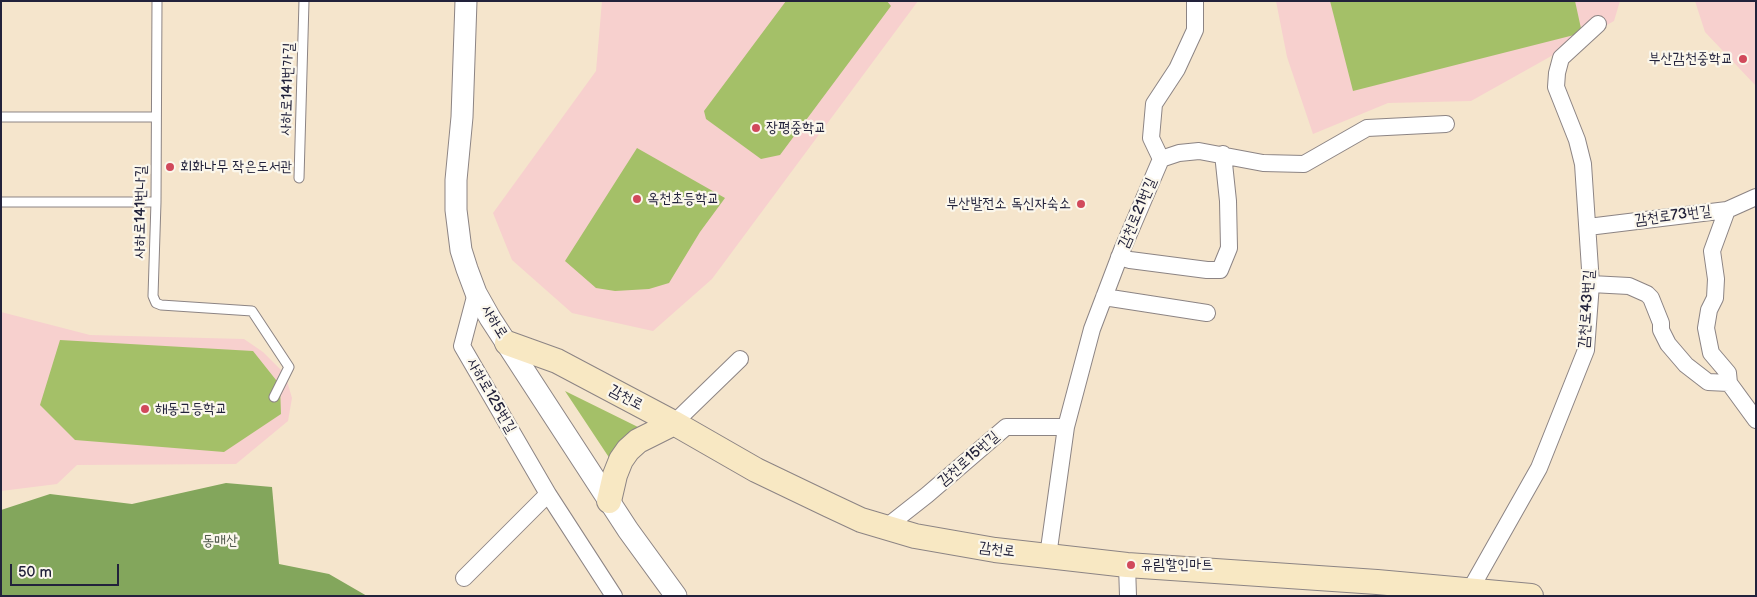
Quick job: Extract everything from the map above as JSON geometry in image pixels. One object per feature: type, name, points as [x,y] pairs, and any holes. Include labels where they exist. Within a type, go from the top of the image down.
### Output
[{"type":"main road","name":"감천로","points":[[507,343],[557,361],[674,423],[756,470],[837,509],[885,528],[943,542],[1127,565],[1377,582],[1470,593],[1531,596]]},
{"type":"main road","points":[[609,501],[615,475],[621,460],[628,450],[638,441],[674,423]]},
{"type":"street","name":"사하로","points":[[466,1],[462,117],[456,180],[456,210],[461,250],[476,293],[490,318],[628,530],[676,596]]},
{"type":"street","points":[[1161,159],[1151,138],[1154,104],[1177,69],[1195,30],[1195,1]]},
{"type":"street","name":"감천로43번길","points":[[1470,593],[1540,468],[1586,350],[1591,284],[1583,164],[1578,140],[1556,87],[1561,58],[1598,24]]},
{"type":"street","name":"감천로21번길","points":[[1048,556],[1066,427],[1092,329],[1119,257],[1161,159],[1180,153],[1199,151],[1263,163],[1304,164],[1367,128],[1446,124]]},
{"type":"street","points":[[1119,257],[1207,270],[1220,270],[1229,248],[1228,201],[1223,154]]},
{"type":"street","name":"감천로73번길","points":[[1588,227],[1727,210],[1756,197]]},
{"type":"street","points":[[1727,210],[1712,251],[1716,278],[1714,298],[1709,310],[1706,328],[1711,353],[1728,373],[1729,383],[1756,420]]},
{"type":"street","points":[[1591,284],[1629,286],[1647,294],[1651,298],[1661,323],[1661,330],[1668,344],[1686,366],[1708,382],[1729,383]]},
{"type":"street","name":"사하로125번길","points":[[476,293],[462,346],[548,494],[614,596]]},
{"type":"street","points":[[1104,297],[1207,313]]},
{"type":"street","points":[[674,423],[740,359]]},
{"type":"street","name":"감천로15번길","points":[[885,528],[927,496],[1006,427],[1066,427]]},
{"type":"street","points":[[464,578],[548,494]]},
{"type":"street","points":[[1127,565],[1128,596]]},
{"type":"street","points":[[1377,582],[1400,596]]},
{"type":"lane","name":"사하로141번나길","points":[[157,1],[156,202],[153,296],[156,303],[161,306],[252,311],[289,367],[274,397]]},
{"type":"lane","name":"사하로141번가길","points":[[299,178],[304,1]]},
{"type":"lane","points":[[1,117],[156,117]]},
{"type":"lane","points":[[1,202],[156,202]]},
{"type":"shaded area","points":[[602,1],[918,1],[712,279],[653,331],[572,313],[512,260],[493,213],[596,71]]},
{"type":"shaded area","points":[[1276,1],[1620,1],[1614,21],[1471,101],[1388,103],[1313,134],[1287,57]]},
{"type":"shaded area","name":"부산감천중학교","points":[[1695,1],[1756,1],[1756,86],[1705,32]]},
{"type":"shaded area","name":"해동고등학교","points":[[1,312],[90,335],[244,339],[263,352],[285,374],[292,398],[288,421],[236,464],[77,465],[57,484],[1,491]]},
{"type":"green space","points":[[786,1],[887,1],[891,6],[780,155],[761,159],[706,119],[704,111]]},
{"type":"green space","points":[[1330,1],[1575,1],[1582,33],[1353,91]]},
{"type":"green space","points":[[637,148],[725,198],[700,232],[669,283],[649,289],[615,291],[596,288],[565,261]]},
{"type":"green space","points":[[60,340],[253,351],[280,385],[281,414],[224,452],[75,440],[40,405]]},
{"type":"green space","points":[[565,391],[642,429],[612,462]]},
{"type":"green space","name":"동매산","points":[[226,483],[272,487],[279,564],[329,574],[367,596],[1,596],[1,510],[50,494],[132,504]]},
{"type":"place","name":"부산감천중학교","points":[[1743,59]]},
{"type":"place","name":"장평중학교","points":[[756,128]]},
{"type":"place","name":"회화나무 작은도서관","points":[[170,167]]},
{"type":"place","name":"옥천초등학교","points":[[637,199]]},
{"type":"place","name":"부산발전소 독신자숙소","points":[[1081,204]]},
{"type":"place","name":"해동고등학교","points":[[145,409]]},
{"type":"place","name":"유림할인마트","points":[[1131,565]]}]
